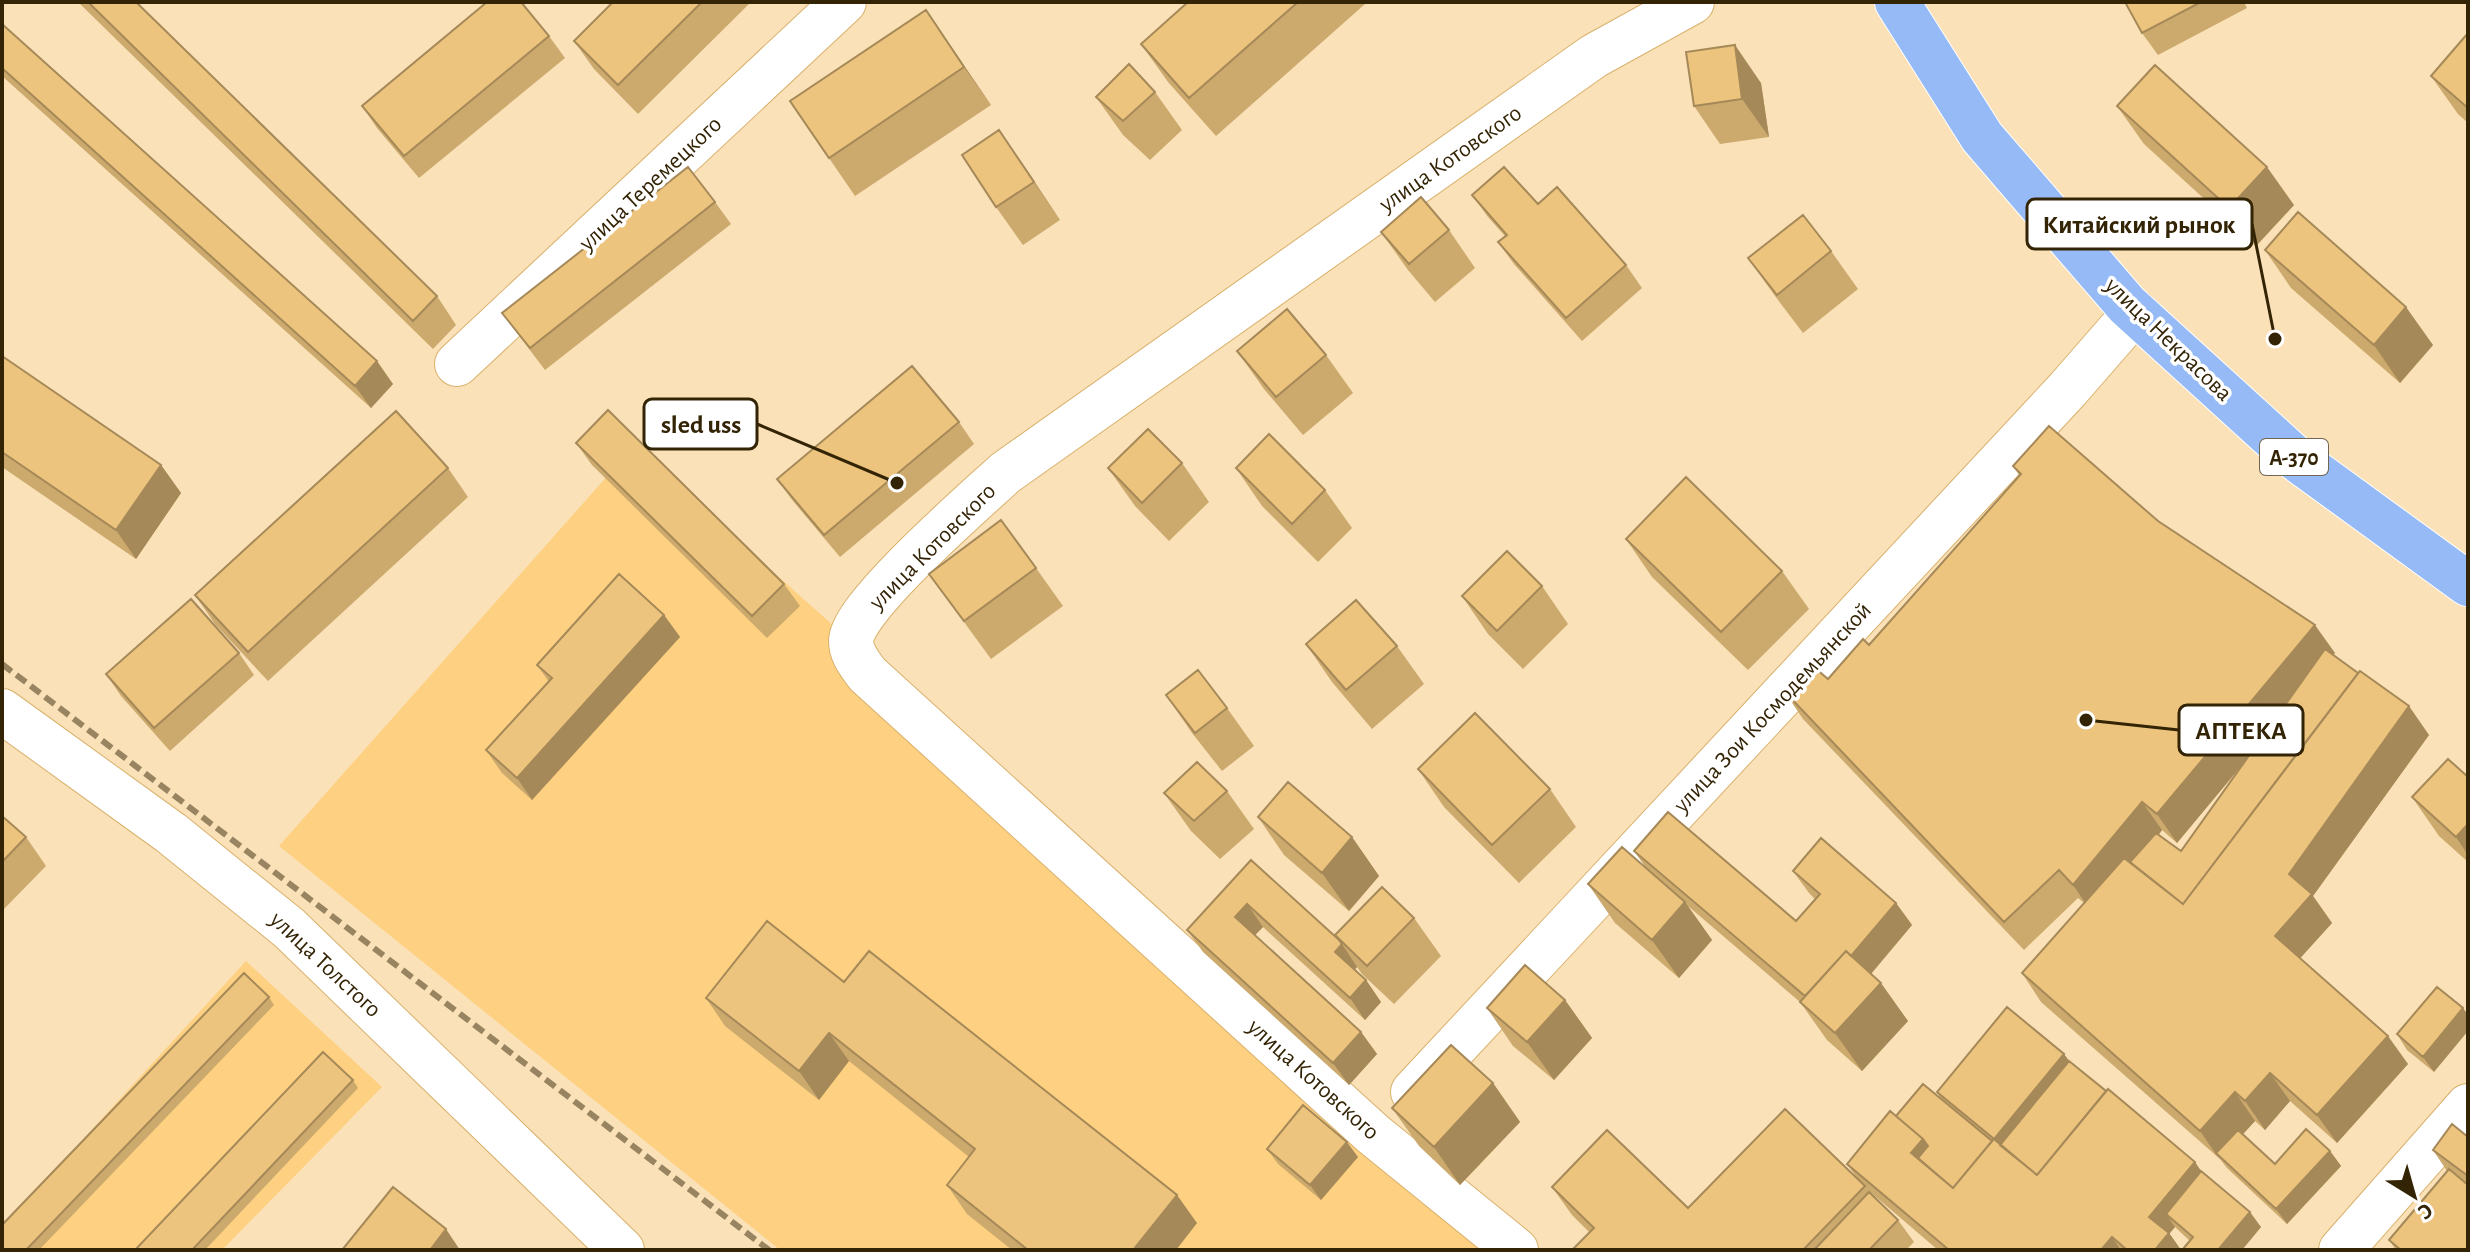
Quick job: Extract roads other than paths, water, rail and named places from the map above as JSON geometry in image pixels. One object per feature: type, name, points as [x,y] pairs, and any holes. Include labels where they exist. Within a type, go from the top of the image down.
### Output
[{"type":"highway","name":"улица Некрасова","points":[[1897,2],[1982,137],[2135,312],[2295,458],[2468,584]]},
{"type":"street","name":"улица Теремецкого","points":[[457,364],[844,2]]},
{"type":"street","name":"улица Котовского","points":[[1516,1250],[1373,1134],[867,674],[855,657],[851,640],[857,622],[919,553],[1005,473],[1594,56],[1692,2]]},
{"type":"street","name":"улица Зои Космодемьянской","points":[[1373,1134],[2057,401],[2135,312]]},
{"type":"street","name":"улица Толстого","points":[[2,711],[171,833],[289,928],[622,1250]]},
{"type":"street","points":[[2341,1250],[2468,1106]]},
{"type":"railway","points":[[2,664],[769,1250]]},
{"type":"place","name":"Китайский рынок","points":[[2275,339]]},
{"type":"place","name":"sled uss","points":[[897,483]]},
{"type":"place","name":"АПТЕКА","points":[[2086,720]]}]
